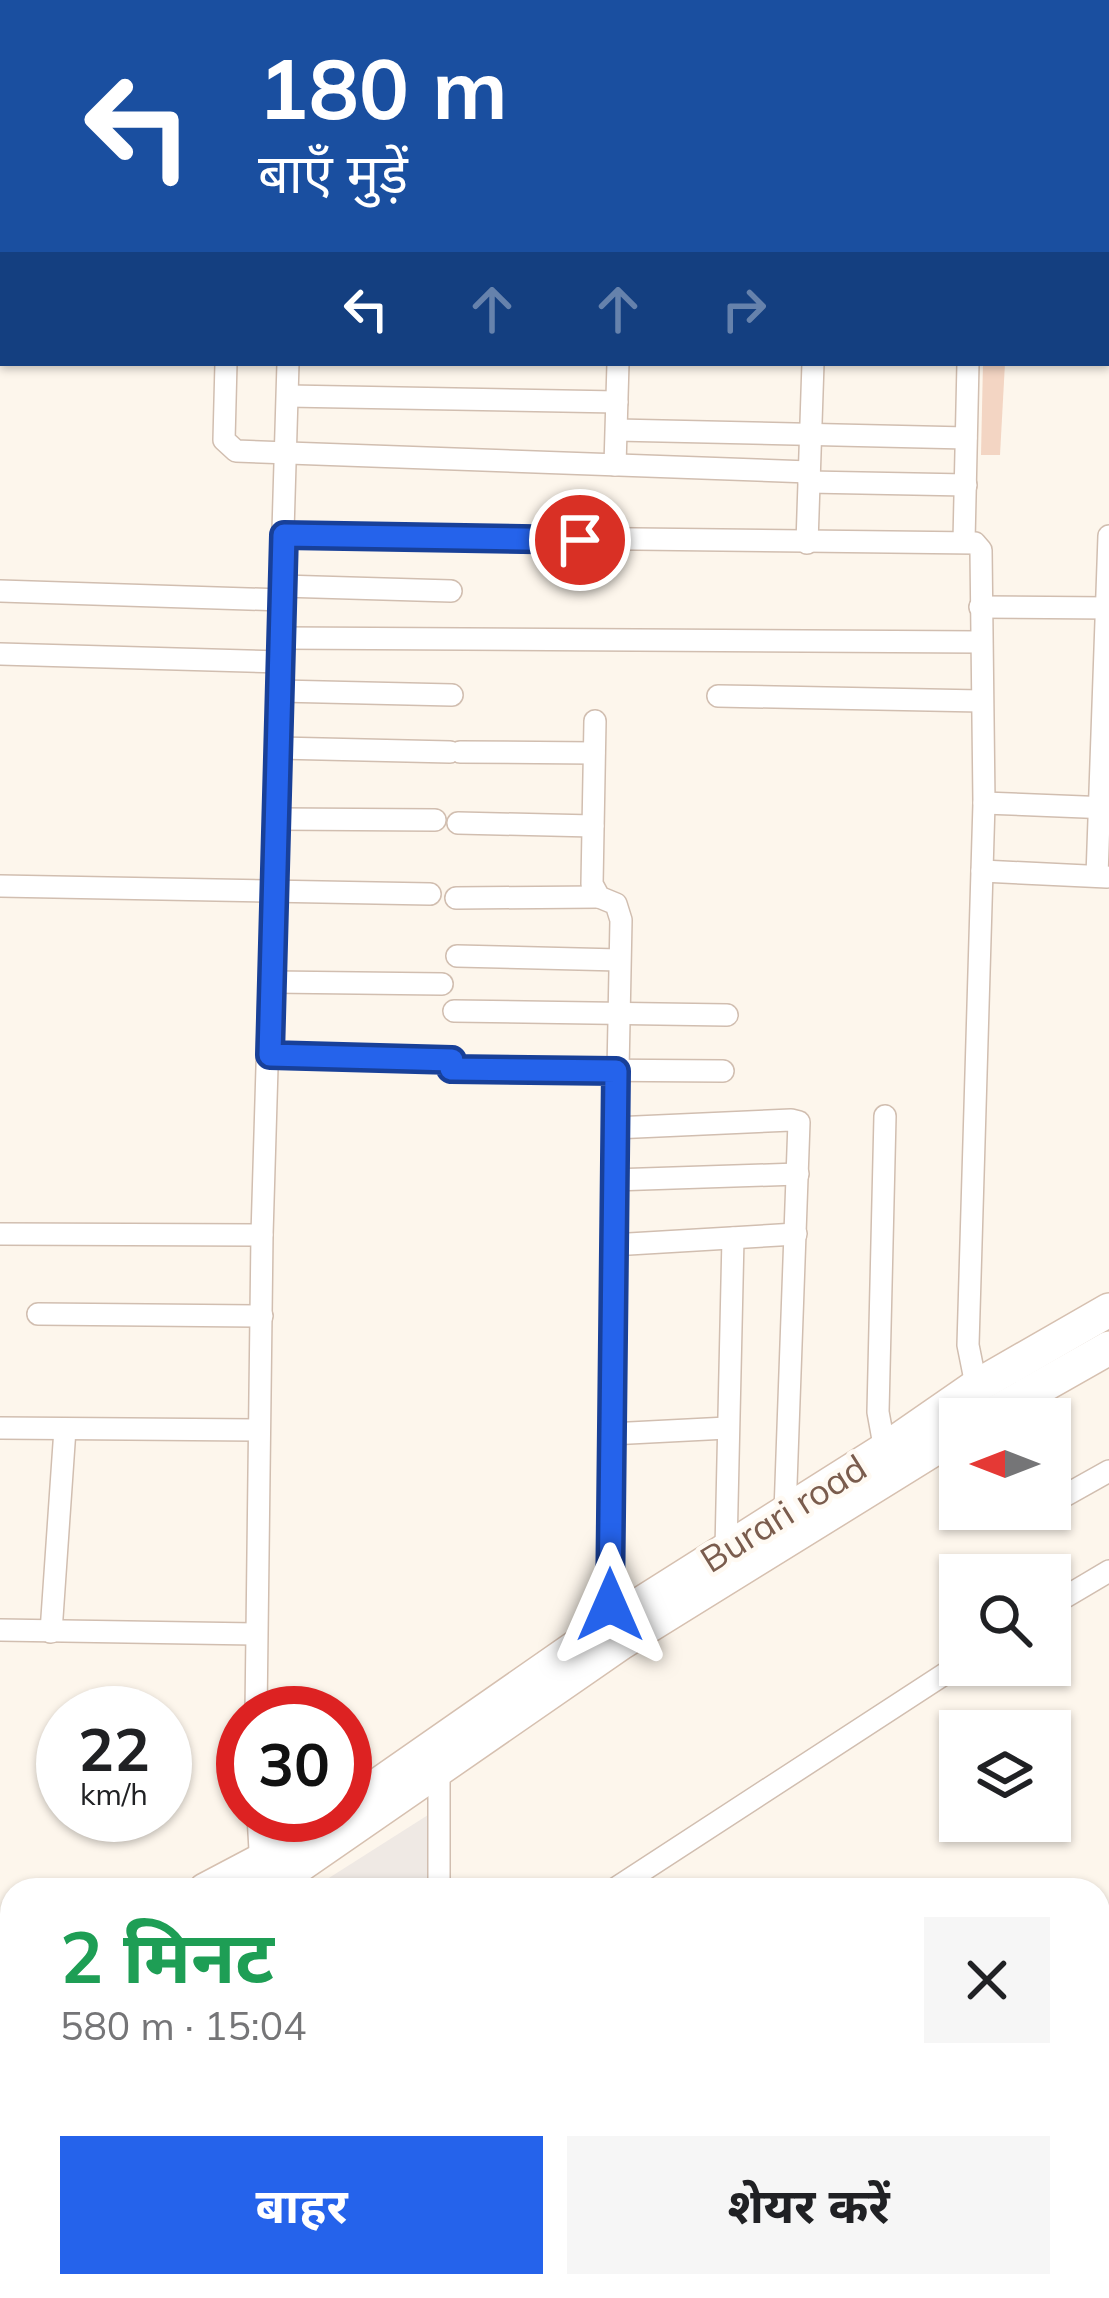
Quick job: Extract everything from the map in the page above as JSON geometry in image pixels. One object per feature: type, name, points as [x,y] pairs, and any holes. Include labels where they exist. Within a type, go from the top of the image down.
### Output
[{"type":"main road","name":"Burari road","points":[[996,1398],[1109,1310]]},
{"type":"main road","name":"Burari road","points":[[1008,1398],[1109,1348]]},
{"type":"main road","name":"Burari road","points":[[265,1878],[616,1632],[726,1549],[784,1512],[939,1434]]},
{"type":"main road","name":"Burari road","points":[[616,1632],[939,1434]]},
{"type":"main road","name":"Burari road","points":[[372,1794],[433,1762]]},
{"type":"main road","name":"Burari road","points":[[264,1878],[304,1842]]},
{"type":"street","points":[[226,366],[224,440],[228,448],[966,485]]},
{"type":"street","points":[[256,1686],[262,1235],[289,366]]},
{"type":"street","points":[[615,465],[618,366]]},
{"type":"street","points":[[807,543],[812,366]]},
{"type":"street","points":[[964,541],[968,366]]},
{"type":"street","points":[[287,396],[617,402]]},
{"type":"street","points":[[617,430],[966,438]]},
{"type":"street","points":[[284,535],[964,541],[981,550],[984,803],[968,1345],[974,1398]]},
{"type":"street","points":[[982,871],[1103,876],[1109,536]]},
{"type":"street","points":[[0,591],[451,591]]},
{"type":"street","points":[[980,607],[1108,608]]},
{"type":"street","points":[[281,638],[980,642]]},
{"type":"street","points":[[0,654],[281,662]]},
{"type":"street","points":[[280,691],[452,695]]},
{"type":"street","points":[[718,696],[981,701]]},
{"type":"street","points":[[595,721],[592,884],[599,897]]},
{"type":"street","points":[[279,748],[594,753]]},
{"type":"street","points":[[984,803],[1104,808]]},
{"type":"street","points":[[277,819],[435,820]]},
{"type":"street","points":[[458,823],[592,826]]},
{"type":"street","points":[[0,886],[430,894]]},
{"type":"street","points":[[455,898],[599,897],[619,910],[610,1434],[616,1632]]},
{"type":"street","points":[[457,956],[619,960]]},
{"type":"street","points":[[273,982],[442,984]]},
{"type":"street","points":[[454,1011],[727,1015]]},
{"type":"street","points":[[270,1055],[452,1060],[451,1069],[723,1071]]},
{"type":"street","points":[[885,1116],[878,1412],[888,1462]]},
{"type":"street","points":[[614,1129],[799,1123],[784,1512]]},
{"type":"street","points":[[614,1180],[798,1174]]},
{"type":"street","points":[[0,1234],[262,1235]]},
{"type":"street","points":[[612,1245],[796,1234]]},
{"type":"street","points":[[726,1549],[733,1238]]},
{"type":"street","points":[[38,1314],[262,1316]]},
{"type":"street","points":[[0,1428],[258,1430]]},
{"type":"street","points":[[610,1434],[727,1428]]},
{"type":"street","points":[[50,1632],[65,1429]]},
{"type":"street","points":[[1071,1493],[1109,1472]]},
{"type":"street","points":[[1071,1594],[1109,1571]]},
{"type":"street","points":[[0,1630],[255,1634]]},
{"type":"street","points":[[631,1878],[939,1678]]},
{"type":"street","points":[[433,1762],[438,1878]]},
{"type":"street","points":[[260,1842],[262,1878]]},
{"type":"shaded area","points":[[428,1815],[430,1878],[329,1878]]},
{"type":"building","points":[[983,366],[1005,366],[1000,455],[981,455]]},
{"type":"route","points":[[580,540],[284,535],[270,1055],[452,1060],[451,1069],[616,1071],[610,1605]]}]
